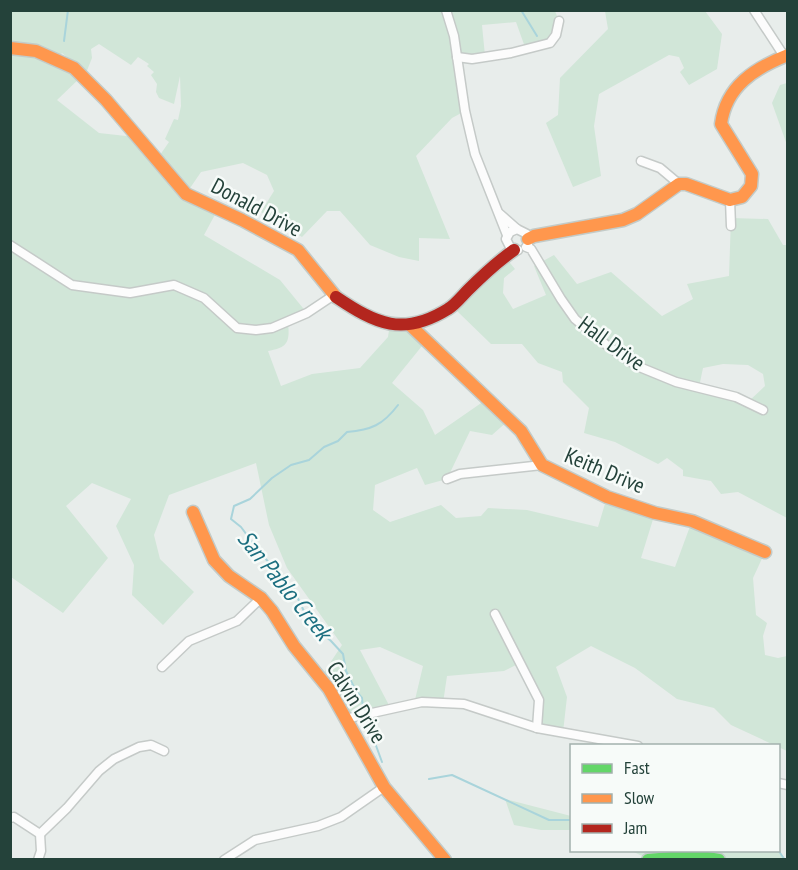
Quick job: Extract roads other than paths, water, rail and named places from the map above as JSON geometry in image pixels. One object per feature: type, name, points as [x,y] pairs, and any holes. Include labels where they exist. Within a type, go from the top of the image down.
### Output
[{"type":"street","name":"Hall Drive","points":[[446,10],[454,36],[475,154],[498,212],[516,243],[531,249],[575,319],[637,366],[676,382],[723,392],[763,410]]},
{"type":"street","points":[[411,326],[450,309],[516,243],[534,236],[623,220],[637,214],[679,184],[686,184],[730,200],[742,197],[751,186],[752,174],[721,124],[722,111],[729,95],[751,75],[786,56],[754,10]]},
{"type":"street","points":[[457,57],[472,59],[550,44],[556,35],[559,21]]},
{"type":"street","name":"Donald Drive","points":[[10,48],[36,51],[74,68],[106,100],[186,194],[298,250],[334,295],[360,313],[385,323],[411,326]]},
{"type":"street","points":[[641,162],[660,168],[679,184]]},
{"type":"street","points":[[730,200],[731,226]]},
{"type":"street","name":"Hall Drive","points":[[498,212],[517,229],[525,231],[516,243]]},
{"type":"street","points":[[516,243],[512,230],[517,229]]},
{"type":"street","points":[[10,245],[72,285],[130,293],[174,285],[204,298],[237,328],[256,330],[272,328],[307,313],[334,295]]},
{"type":"street","name":"Keith Drive","points":[[411,326],[521,431],[542,465],[607,497],[655,513],[692,521],[765,552]]},
{"type":"street","points":[[447,479],[460,474],[542,465]]},
{"type":"street","name":"Calvin Drive","points":[[193,512],[214,560],[220,568],[261,598],[272,611],[294,646],[329,688],[384,787],[445,860]]},
{"type":"street","points":[[162,667],[189,641],[237,621],[261,598]]},
{"type":"street","points":[[495,614],[539,700],[537,728]]},
{"type":"street","points":[[345,720],[422,702],[464,704],[537,728],[627,744]]},
{"type":"street","points":[[38,860],[40,834],[67,808],[99,771],[114,759],[145,746],[151,745],[164,751]]},
{"type":"street","points":[[224,860],[255,840],[318,826],[341,817],[384,787]]},
{"type":"street","points":[[10,818],[14,817],[40,834]]},
{"type":"street","points":[[648,860],[694,858],[719,860]]},
{"type":"waterway","points":[[64,41],[68,10]]},
{"type":"waterway","points":[[521,10],[537,36]]},
{"type":"waterway","name":"San Pablo Creek","points":[[363,709],[362,698],[346,671],[343,654],[310,624],[293,588],[261,554],[241,527],[231,519],[234,506],[250,499],[272,478],[291,465],[309,460],[324,447],[338,441],[347,432],[363,430],[382,422],[398,405]]},
{"type":"waterway","name":"San Pablo Creek","points":[[367,721],[382,762]]},
{"type":"waterway","name":"San Pablo Creek","points":[[429,779],[452,775],[549,820],[570,820]]},
{"type":"waterway","name":"San Pablo Creek","points":[[779,852],[785,860]]}]
